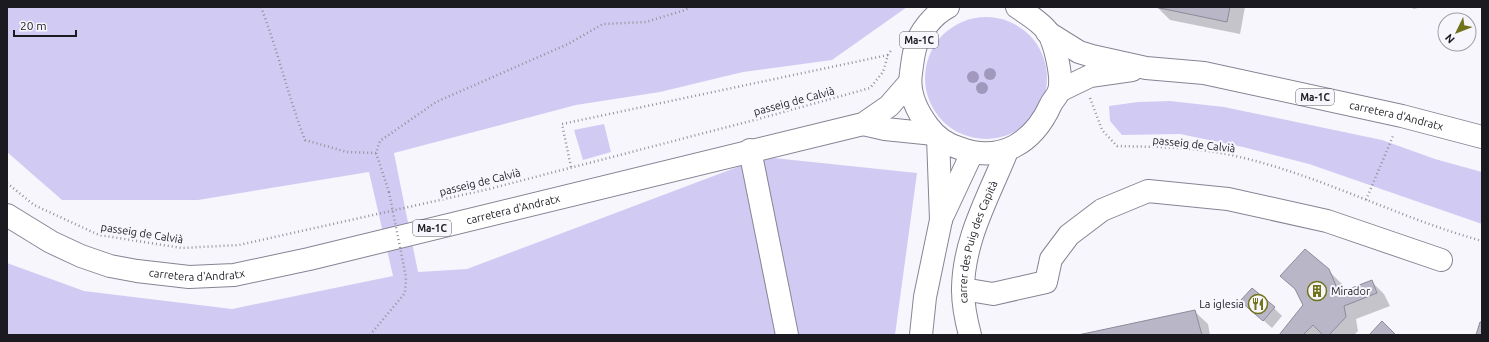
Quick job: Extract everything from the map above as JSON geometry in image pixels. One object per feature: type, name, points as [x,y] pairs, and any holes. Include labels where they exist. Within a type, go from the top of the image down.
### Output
[{"type":"main road","name":"Ma-1C","points":[[948,7],[927,26],[915,47],[909,83],[913,101],[921,117],[936,136],[951,145],[972,153],[986,154],[1007,151],[1030,135],[1044,120],[1059,91],[1057,56],[1047,32],[1032,16],[1017,7]]},
{"type":"main road","name":"carretera d'Andratx","points":[[1047,32],[1079,52],[1146,68],[1204,73],[1402,116],[1482,137]]},
{"type":"main road","name":"carretera d'Andratx","points":[[1059,91],[1090,76],[1146,68]]},
{"type":"main road","name":"carretera d'Andratx","points":[[7,215],[51,242],[81,256],[110,266],[137,271],[189,277],[234,274],[309,259],[750,150],[863,124],[889,106],[909,83]]},
{"type":"main road","name":"carretera d'Andratx","points":[[863,124],[885,129],[936,136]]},
{"type":"main road","points":[[936,136],[941,220]]},
{"type":"main road","points":[[750,150],[787,335]]},
{"type":"main road","name":"carrer des Puig des Capità","points":[[970,335],[964,311],[963,289],[966,257],[976,221],[1007,151]]},
{"type":"main road","points":[[921,335],[925,297],[941,220],[972,153]]},
{"type":"main road","points":[[963,289],[993,294],[1046,282],[1051,259],[1069,236],[1102,210],[1148,191],[1228,199],[1326,220],[1441,260]]},
{"type":"path","points":[[260,7],[274,41],[290,100],[305,140],[348,152],[376,153]]},
{"type":"path","points":[[370,335],[405,293],[406,277],[389,192],[376,153],[380,141],[436,102],[568,44],[603,24],[646,22],[685,10],[690,7]]},
{"type":"path","name":"passeig de Calvià","points":[[7,183],[34,205],[99,235],[182,248],[239,245],[489,189],[762,118],[870,88],[883,72],[888,55],[895,44]]},
{"type":"path","points":[[572,167],[562,124],[888,55]]},
{"type":"path","name":"passeig de Calvià","points":[[1090,76],[1088,93],[1102,130],[1117,146],[1176,148],[1226,154],[1288,170],[1366,200],[1482,241]]},
{"type":"path","points":[[1366,200],[1394,134]]},
{"type":"shaded area","points":[[7,7],[907,7],[832,60],[743,72],[660,92],[576,105],[394,153],[418,272],[467,269],[764,157],[917,173],[895,335],[7,335],[7,263],[84,291],[232,309],[393,276],[369,172],[198,200],[62,200],[7,152]]},
{"type":"shaded area","points":[[986,17],[998,18],[1009,22],[1020,27],[1029,35],[1037,44],[1042,55],[1046,66],[1046,90],[1042,101],[1037,112],[1029,121],[1020,129],[1009,134],[998,138],[986,139],[974,138],[963,134],[952,129],[943,121],[935,112],[930,101],[926,90],[925,78],[926,66],[930,55],[935,44],[943,35],[952,27],[963,22],[974,18]]},
{"type":"shaded area","points":[[1170,101],[1224,107],[1382,140],[1435,159],[1482,172],[1482,224],[1309,164],[1243,147],[1180,134],[1122,135],[1110,121],[1109,106],[1138,102]]},
{"type":"shaded area","points":[[604,124],[611,152],[583,160],[574,130]]},
{"type":"building","points":[[1155,7],[1230,7],[1227,22]]},
{"type":"building","name":"Mirador","points":[[1305,249],[1329,269],[1339,293],[1372,280],[1377,293],[1344,306],[1346,317],[1329,335],[1323,335],[1313,325],[1303,335],[1279,335],[1303,305],[1295,289],[1280,276]]},
{"type":"building","name":"La iglesia","points":[[1252,288],[1275,307],[1263,321],[1240,301]]},
{"type":"building","points":[[1195,310],[1202,335],[1078,335]]},
{"type":"building","points":[[1382,321],[1396,335],[1369,335]]},
{"type":"building","points":[[1480,322],[1482,322],[1482,335],[1476,335]]},
{"type":"place","name":"Mirador","points":[[1317,291]]},
{"type":"place","name":"La iglesia","points":[[1258,304]]}]
